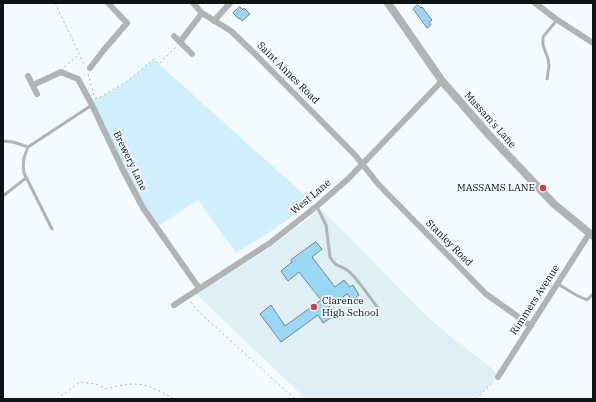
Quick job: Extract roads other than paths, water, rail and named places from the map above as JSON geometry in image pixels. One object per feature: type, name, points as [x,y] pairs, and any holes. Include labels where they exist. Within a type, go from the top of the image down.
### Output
[{"type":"street","points":[[90,68],[127,24],[108,3]]},
{"type":"street","name":"Saint Annes Road","points":[[193,3],[202,13],[231,31],[355,155],[362,164]]},
{"type":"street","points":[[214,21],[230,3]]},
{"type":"street","name":"Massam's Lane","points":[[388,3],[442,80],[489,135],[554,204],[591,235]]},
{"type":"street","points":[[535,3],[557,20],[593,43]]},
{"type":"street","points":[[180,42],[202,13]]},
{"type":"street","points":[[174,36],[192,54]]},
{"type":"street","name":"Brewery Lane","points":[[33,86],[61,72],[78,80],[143,208],[199,288]]},
{"type":"street","points":[[28,76],[37,94]]},
{"type":"street","name":"West Lane","points":[[174,305],[270,243],[316,206],[348,179],[442,80]]},
{"type":"street","name":"Stanley Road","points":[[362,164],[417,225],[486,294],[531,326]]},
{"type":"street","name":"Rimmers Avenue","points":[[498,377],[591,235]]},
{"type":"lane","points":[[547,79],[549,66],[543,45],[543,37],[557,20]]},
{"type":"lane","points":[[52,229],[26,178],[22,164],[24,155],[28,147],[92,105]]},
{"type":"lane","points":[[3,141],[28,147]]},
{"type":"lane","points":[[3,196],[26,178]]},
{"type":"lane","points":[[316,206],[326,225],[332,262],[339,267],[348,270],[378,308]]},
{"type":"lane","points":[[558,284],[587,300],[593,294]]},
{"type":"place","name":"MASSAMS LANE","points":[[543,188]]},
{"type":"place","name":"Clarence High School","points":[[314,307]]}]
